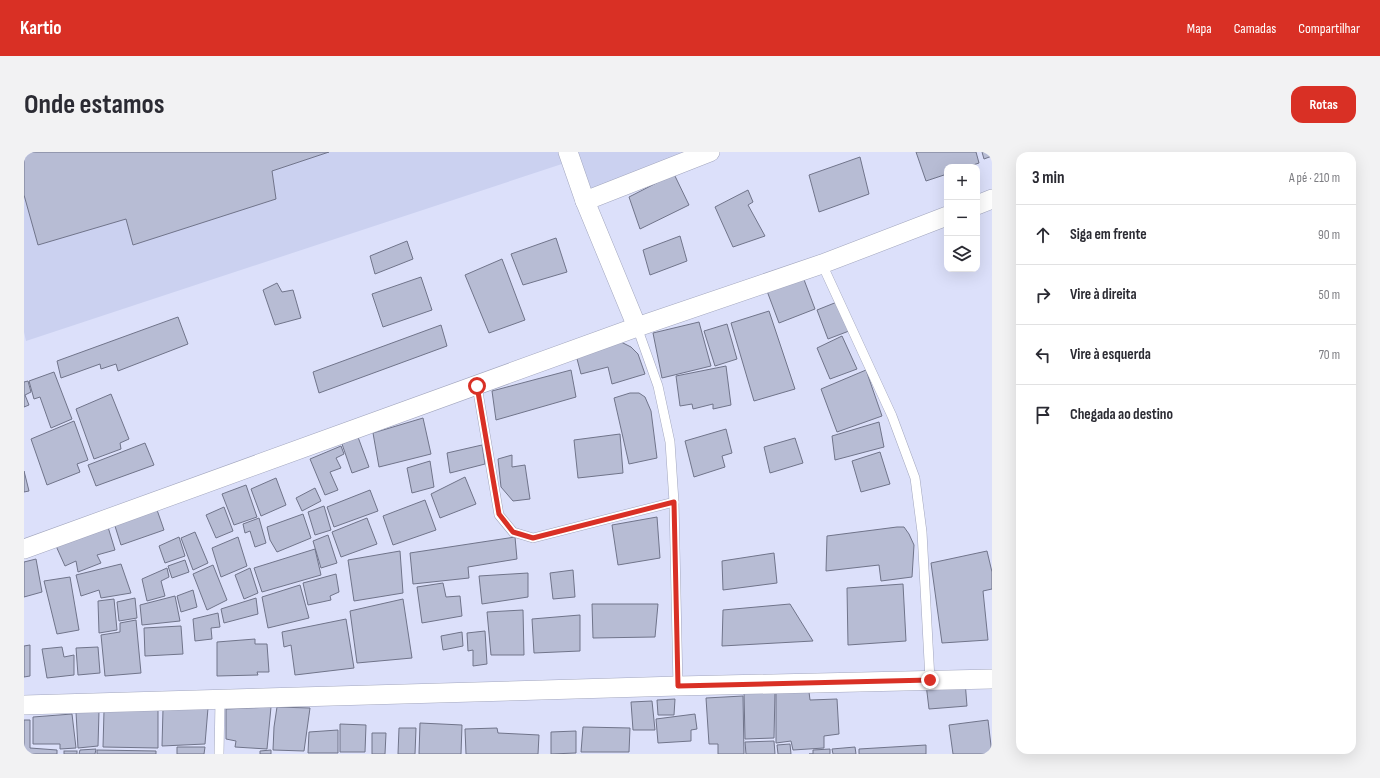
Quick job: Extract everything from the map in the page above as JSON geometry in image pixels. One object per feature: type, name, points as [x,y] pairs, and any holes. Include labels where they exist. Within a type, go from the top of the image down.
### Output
[{"type":"street","points":[[568,152],[585,201],[638,327]]},
{"type":"street","points":[[585,201],[710,152]]},
{"type":"street","points":[[980,204],[992,199]]},
{"type":"street","points":[[24,548],[638,327],[822,264],[944,217]]},
{"type":"street","points":[[24,705],[678,686],[992,679]]},
{"type":"lane","points":[[822,264],[892,416],[915,478],[922,532],[930,680]]},
{"type":"lane","points":[[638,327],[658,386],[669,435],[674,502],[678,686]]},
{"type":"lane","points":[[477,386],[499,514],[513,532],[533,538],[674,502]]},
{"type":"lane","points":[[219,754],[220,700]]},
{"type":"shaded area","points":[[24,152],[711,152],[585,201],[571,161],[26,341],[24,332]]},
{"type":"building","points":[[24,152],[329,152],[272,171],[276,199],[133,245],[126,219],[38,245],[24,195]]},
{"type":"building","points":[[916,152],[976,152],[979,163],[944,164],[944,175],[926,181]]},
{"type":"building","points":[[982,152],[992,152],[992,156],[984,159]]},
{"type":"building","points":[[860,157],[869,194],[819,212],[809,175]]},
{"type":"building","points":[[674,174],[689,205],[640,229],[629,197]]},
{"type":"building","points":[[748,190],[753,202],[748,205],[765,236],[733,247],[715,207]]},
{"type":"building","points":[[680,236],[687,261],[650,275],[643,250]]},
{"type":"building","points":[[556,238],[567,272],[523,285],[511,254]]},
{"type":"building","points":[[407,241],[413,259],[375,274],[370,256]]},
{"type":"building","points":[[502,259],[525,320],[489,333],[465,275]]},
{"type":"building","points":[[421,277],[432,310],[383,327],[372,294]]},
{"type":"building","points":[[803,277],[815,309],[779,323],[767,291]]},
{"type":"building","points":[[277,283],[282,292],[293,290],[301,318],[275,325],[263,290]]},
{"type":"building","points":[[837,302],[849,331],[828,339],[817,310]]},
{"type":"building","points":[[769,311],[795,389],[754,401],[731,323]]},
{"type":"building","points":[[178,317],[188,344],[118,371],[116,364],[101,369],[100,364],[61,378],[57,361]]},
{"type":"building","points":[[699,322],[711,366],[662,378],[653,333]]},
{"type":"building","points":[[727,324],[737,359],[715,366],[704,331]]},
{"type":"building","points":[[441,325],[447,346],[319,393],[313,372]]},
{"type":"building","points":[[842,336],[857,369],[830,379],[817,348]]},
{"type":"building","points":[[621,342],[631,347],[638,354],[645,374],[612,384],[608,367],[581,374],[576,355]]},
{"type":"building","points":[[726,366],[731,405],[713,409],[713,404],[693,409],[692,404],[680,406],[676,376]]},
{"type":"building","points":[[571,370],[576,397],[496,420],[492,391]]},
{"type":"building","points":[[866,370],[882,416],[837,432],[821,389]]},
{"type":"building","points":[[54,372],[72,419],[51,428],[40,397],[34,399],[29,381]]},
{"type":"building","points":[[28,381],[31,392],[25,395],[29,405],[24,407],[24,382]]},
{"type":"building","points":[[630,393],[639,393],[645,397],[651,411],[657,458],[629,464],[614,398]]},
{"type":"building","points":[[111,394],[129,439],[120,443],[121,449],[94,459],[76,409]]},
{"type":"building","points":[[423,418],[431,454],[379,467],[373,433]]},
{"type":"building","points":[[74,421],[88,460],[77,464],[80,472],[47,485],[31,439]]},
{"type":"building","points":[[879,422],[884,447],[835,460],[832,436]]},
{"type":"building","points":[[726,429],[732,453],[722,456],[725,467],[694,477],[685,441]]},
{"type":"building","points":[[620,434],[623,473],[578,478],[574,440]]},
{"type":"building","points":[[358,437],[369,467],[352,473],[342,444]]},
{"type":"building","points":[[795,438],[803,463],[770,473],[764,447]]},
{"type":"building","points":[[145,443],[154,465],[96,486],[88,465]]},
{"type":"building","points":[[482,445],[485,464],[450,473],[447,453]]},
{"type":"building","points":[[341,446],[344,454],[336,458],[341,468],[330,472],[338,490],[325,495],[310,459]]},
{"type":"building","points":[[880,452],[890,484],[861,492],[852,461]]},
{"type":"building","points":[[512,455],[512,467],[525,465],[530,499],[513,501],[501,487],[498,459]]},
{"type":"building","points":[[430,461],[434,487],[412,493],[407,468]]},
{"type":"building","points":[[24,471],[29,491],[24,492]]},
{"type":"building","points":[[465,477],[476,504],[440,518],[431,494]]},
{"type":"building","points":[[276,478],[286,505],[261,516],[251,489]]},
{"type":"building","points":[[246,485],[257,517],[234,525],[222,494]]},
{"type":"building","points":[[315,488],[321,501],[302,511],[296,498]]},
{"type":"building","points":[[370,490],[378,511],[334,527],[327,507]]},
{"type":"building","points":[[425,500],[436,530],[393,545],[383,516]]},
{"type":"building","points":[[324,506],[331,530],[315,535],[308,512]]},
{"type":"building","points":[[156,507],[164,530],[121,545],[114,523]]},
{"type":"building","points":[[224,507],[233,531],[216,538],[206,515]]},
{"type":"building","points":[[303,514],[311,538],[277,552],[270,540],[267,527]]},
{"type":"building","points":[[657,517],[660,558],[618,565],[612,525]]},
{"type":"building","points":[[259,518],[266,543],[255,547],[250,531],[245,533],[243,524]]},
{"type":"building","points":[[367,518],[377,544],[341,557],[332,532]]},
{"type":"building","points":[[108,527],[115,550],[97,555],[101,563],[78,572],[76,561],[65,566],[56,546]]},
{"type":"building","points":[[904,527],[914,545],[912,577],[881,581],[879,565],[826,571],[827,536]]},
{"type":"building","points":[[195,532],[208,563],[193,570],[181,538]]},
{"type":"building","points":[[328,535],[337,563],[321,568],[313,541]]},
{"type":"building","points":[[179,537],[185,556],[165,563],[159,546]]},
{"type":"building","points":[[238,537],[247,566],[221,577],[212,548]]},
{"type":"building","points":[[515,537],[517,559],[468,567],[469,578],[413,584],[410,553]]},
{"type":"building","points":[[315,549],[321,575],[262,592],[254,568]]},
{"type":"building","points":[[400,551],[403,593],[354,601],[348,560]]},
{"type":"building","points":[[987,551],[992,572],[992,589],[983,591],[988,640],[942,643],[931,563]]},
{"type":"building","points":[[774,553],[777,583],[723,590],[722,561]]},
{"type":"building","points":[[36,559],[42,592],[24,597],[24,562]]},
{"type":"building","points":[[185,560],[189,572],[172,578],[168,566]]},
{"type":"building","points":[[121,564],[131,593],[101,598],[99,590],[81,596],[76,575]]},
{"type":"building","points":[[213,565],[227,600],[207,610],[193,574]]},
{"type":"building","points":[[167,568],[169,577],[161,581],[165,596],[147,601],[142,579]]},
{"type":"building","points":[[250,568],[258,593],[244,599],[235,575]]},
{"type":"building","points":[[573,570],[575,597],[553,599],[550,573]]},
{"type":"building","points":[[528,573],[528,597],[482,604],[479,576]]},
{"type":"building","points":[[336,574],[339,592],[330,596],[331,600],[308,605],[303,583]]},
{"type":"building","points":[[70,577],[79,630],[57,634],[44,581]]},
{"type":"building","points":[[443,583],[446,597],[460,596],[462,616],[422,623],[417,587]]},
{"type":"building","points":[[903,584],[906,641],[848,645],[847,588]]},
{"type":"building","points":[[300,585],[309,618],[268,628],[262,597]]},
{"type":"building","points":[[193,590],[197,607],[181,612],[177,596]]},
{"type":"building","points":[[175,596],[180,621],[142,625],[140,605]]},
{"type":"building","points":[[135,598],[137,618],[119,621],[117,602]]},
{"type":"building","points":[[256,598],[258,614],[224,623],[221,609]]},
{"type":"building","points":[[114,599],[117,630],[99,633],[98,601]]},
{"type":"building","points":[[403,599],[412,658],[357,663],[350,611]]},
{"type":"building","points":[[592,604],[658,604],[655,637],[593,638]]},
{"type":"building","points":[[790,604],[813,641],[722,646],[723,610]]},
{"type":"building","points":[[523,610],[524,655],[491,655],[487,612]]},
{"type":"building","points":[[218,613],[220,627],[211,628],[212,639],[195,641],[193,619]]},
{"type":"building","points":[[580,615],[580,651],[534,653],[532,619]]},
{"type":"building","points":[[346,619],[354,668],[295,675],[291,645],[284,647],[282,632]]},
{"type":"building","points":[[136,620],[141,673],[105,676],[101,635],[120,632],[120,623]]},
{"type":"building","points":[[181,626],[183,654],[145,656],[144,628]]},
{"type":"building","points":[[485,631],[487,664],[473,666],[473,650],[468,651],[467,633]]},
{"type":"building","points":[[462,632],[463,646],[443,650],[441,636]]},
{"type":"building","points":[[255,639],[255,644],[267,644],[269,672],[257,672],[258,675],[217,676],[217,642]]},
{"type":"building","points":[[30,645],[30,676],[24,677],[24,646]]},
{"type":"building","points":[[62,647],[64,657],[74,655],[74,675],[47,678],[42,649]]},
{"type":"building","points":[[98,647],[100,673],[78,675],[76,648]]},
{"type":"building","points":[[965,681],[967,706],[929,709],[926,684]]},
{"type":"building","points":[[775,692],[774,738],[745,739],[744,693]]},
{"type":"building","points":[[776,692],[809,692],[810,700],[837,699],[839,734],[824,736],[824,748],[793,750],[791,741],[776,743]]},
{"type":"building","points":[[743,696],[744,754],[718,754],[718,744],[709,744],[706,698]]},
{"type":"building","points":[[675,699],[674,715],[658,715],[657,700]]},
{"type":"building","points":[[652,701],[655,730],[633,730],[631,702]]},
{"type":"building","points":[[271,707],[267,749],[235,747],[236,741],[226,739],[226,709]]},
{"type":"building","points":[[277,707],[310,708],[304,751],[273,750]]},
{"type":"building","points":[[208,708],[205,744],[162,746],[163,709]]},
{"type":"building","points":[[158,710],[158,748],[103,747],[104,711]]},
{"type":"building","points":[[99,711],[98,746],[78,748],[76,712]]},
{"type":"building","points":[[72,714],[76,748],[60,749],[60,744],[33,744],[33,717]]},
{"type":"building","points":[[695,714],[697,729],[691,730],[691,741],[658,743],[656,719]]},
{"type":"building","points":[[24,720],[30,720],[30,748],[57,750],[57,754],[24,754]]},
{"type":"building","points":[[988,720],[992,754],[953,754],[949,725]]},
{"type":"building","points":[[420,723],[462,725],[461,754],[419,754]]},
{"type":"building","points":[[340,724],[366,725],[365,752],[340,752]]},
{"type":"building","points":[[583,727],[630,728],[629,752],[581,752]]},
{"type":"building","points":[[399,728],[416,728],[415,754],[398,754]]},
{"type":"building","points":[[497,728],[498,733],[539,735],[538,754],[466,754],[465,729]]},
{"type":"building","points":[[338,730],[338,753],[308,753],[309,732]]},
{"type":"building","points":[[576,731],[576,753],[551,754],[551,732]]},
{"type":"building","points":[[372,733],[386,733],[385,754],[372,754]]},
{"type":"building","points":[[774,741],[775,754],[746,754],[745,742]]},
{"type":"building","points":[[790,744],[791,754],[778,754],[777,745]]},
{"type":"building","points":[[926,745],[926,754],[859,754],[859,749]]},
{"type":"building","points":[[177,747],[205,747],[204,754],[177,754]]},
{"type":"building","points":[[855,747],[856,754],[833,754],[832,749]]},
{"type":"building","points":[[96,749],[95,754],[79,754],[80,750]]},
{"type":"building","points":[[830,749],[830,754],[813,754],[813,750]]},
{"type":"building","points":[[97,750],[156,751],[156,754],[97,754]]},
{"type":"building","points":[[271,750],[271,754],[260,754],[260,751]]},
{"type":"building","points":[[64,751],[77,751],[77,754],[64,754]]},
{"type":"route","points":[[477,386],[499,514],[513,532],[533,538],[674,502],[678,686],[930,680]]}]
